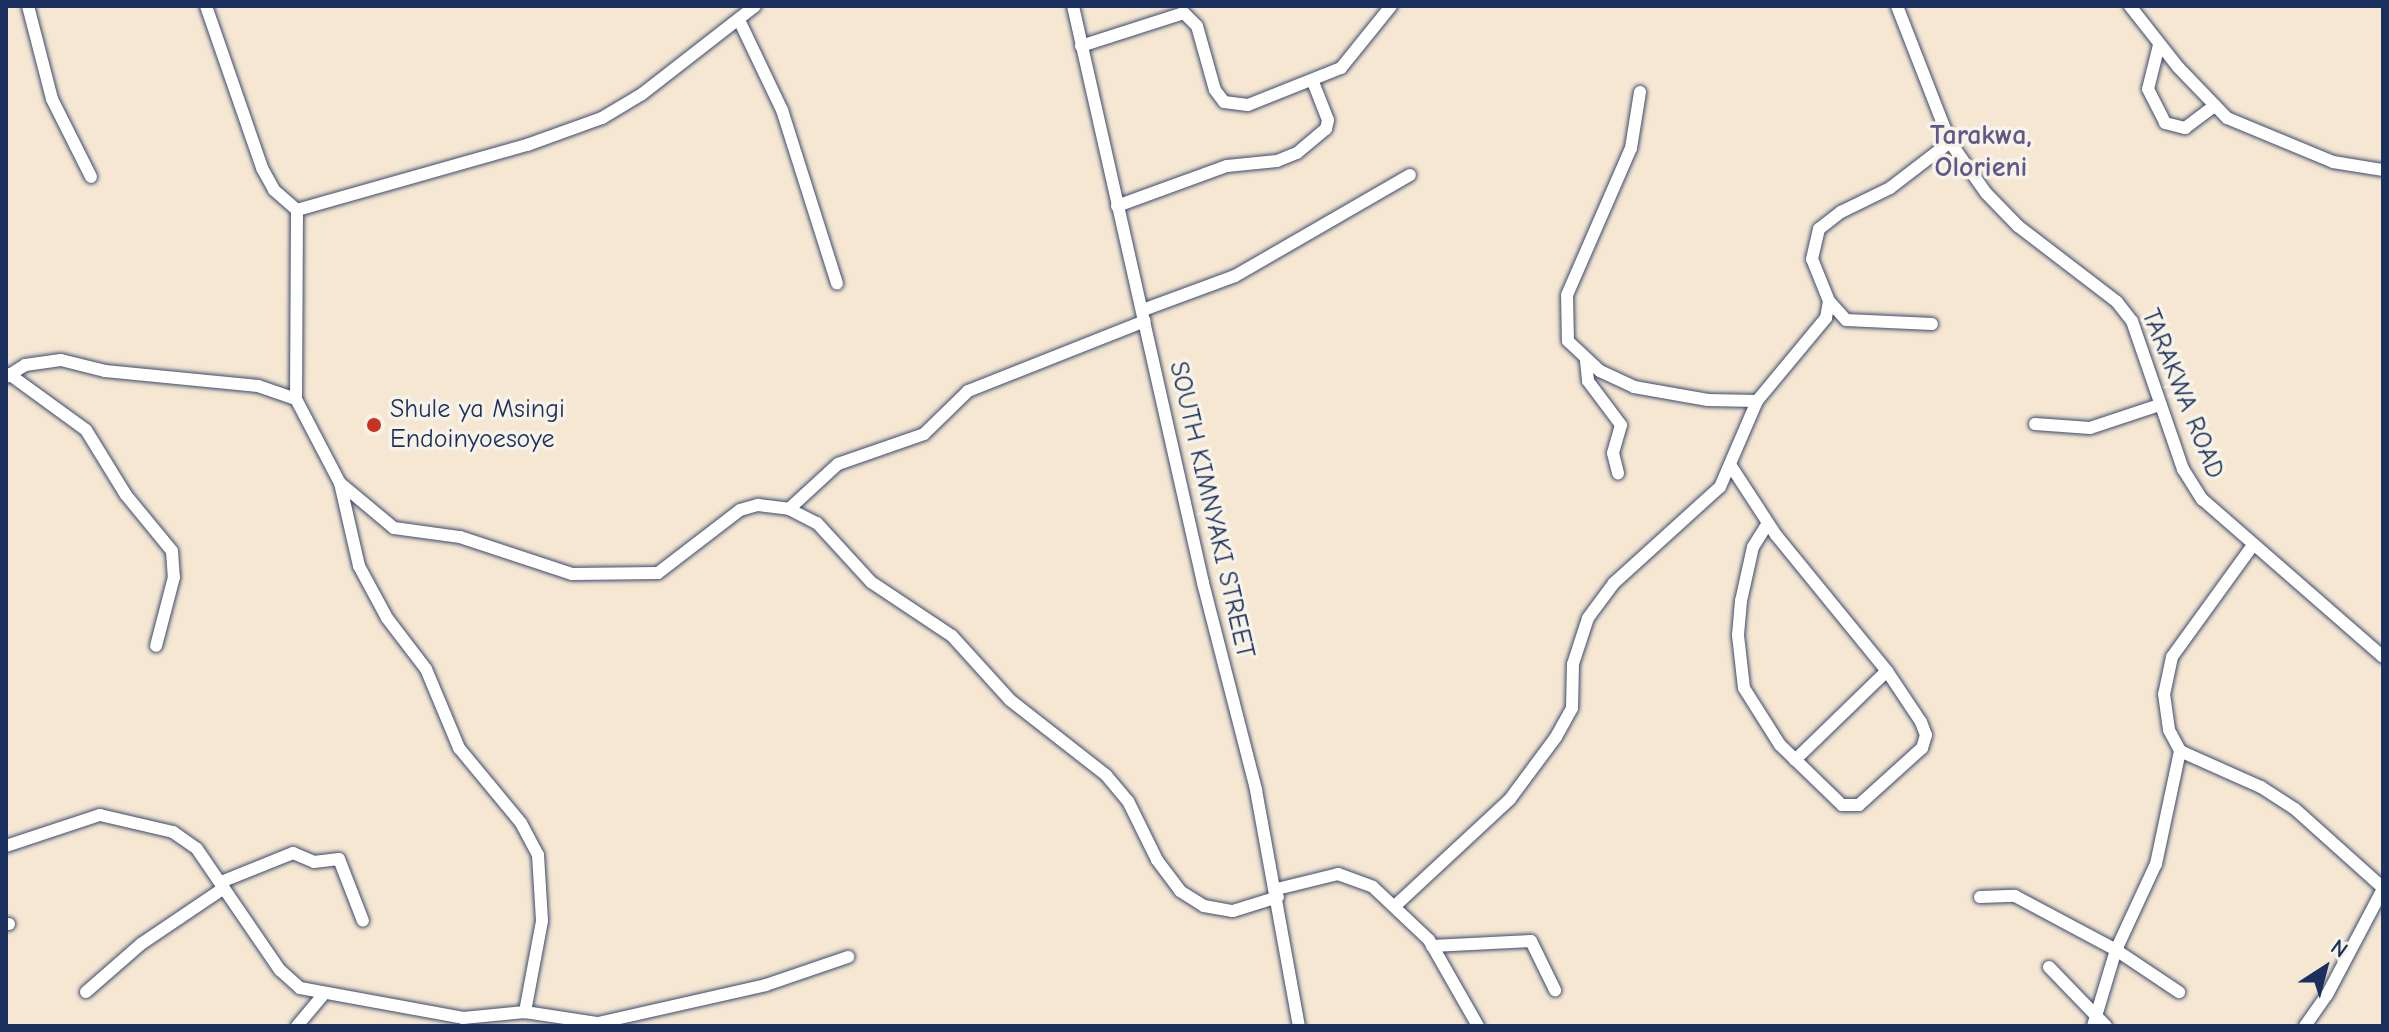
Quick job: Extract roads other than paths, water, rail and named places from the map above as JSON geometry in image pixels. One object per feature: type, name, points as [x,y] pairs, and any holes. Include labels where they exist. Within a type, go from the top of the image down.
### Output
[{"type":"street","points":[[28,6],[52,99],[91,177]]},
{"type":"street","points":[[206,6],[262,168],[274,190],[297,210],[296,399],[340,483],[359,566],[387,618],[426,669],[459,748],[521,823],[538,855],[542,921],[526,1012],[534,1026]]},
{"type":"street","points":[[297,210],[540,141],[602,118],[740,22],[755,6]]},
{"type":"street","name":"SOUTH KIMNYAKI STREET","points":[[1073,6],[1277,893],[1299,1026]]},
{"type":"street","points":[[1081,46],[1184,13],[1197,26],[1224,102],[1248,105],[1313,82],[1341,68],[1391,6]]},
{"type":"street","name":"TARAKWA ROAD","points":[[1897,6],[1950,142],[2003,212],[2125,310],[2139,336],[2159,405],[2183,469],[2202,499],[2383,655]]},
{"type":"street","points":[[2130,6],[2159,45],[2214,106],[2237,124],[2286,138],[2333,162],[2383,170]]},
{"type":"street","points":[[740,22],[782,110],[837,283]]},
{"type":"street","points":[[2159,45],[2148,89],[2165,123],[2185,128],[2214,106]]},
{"type":"street","points":[[1117,206],[1227,166],[1277,161],[1297,153],[1326,129],[1328,120],[1313,82]]},
{"type":"street","points":[[1640,92],[1637,126],[1622,173],[1576,266],[1567,295],[1565,332],[1586,361],[1634,387],[1708,400],[1757,401]]},
{"type":"street","points":[[1932,324],[1846,320],[1829,301],[1812,259],[1819,229],[1841,212],[1890,188],[1950,142]]},
{"type":"street","points":[[789,509],[838,464],[924,434],[968,391],[1235,276],[1410,175]]},
{"type":"street","points":[[1396,905],[1510,799],[1572,708],[1578,637],[1600,600],[1703,507],[1731,466],[1757,401],[1819,329],[1829,301]]},
{"type":"street","points":[[156,646],[174,577],[172,551],[126,495],[86,430],[7,376],[25,365],[61,360],[119,373],[258,386],[296,399]]},
{"type":"street","points":[[1586,361],[1588,381],[1621,425],[1613,453],[1618,473]]},
{"type":"street","points":[[2035,424],[2090,428],[2159,405]]},
{"type":"street","points":[[1731,466],[1768,523],[1887,671],[1921,722],[1926,735],[1922,748],[1870,797],[1850,807],[1795,760],[1754,710],[1739,663],[1746,567],[1768,523]]},
{"type":"street","points":[[340,483],[394,528],[460,537],[557,571],[599,576],[658,573],[740,510],[758,505],[789,509],[817,523],[871,582],[952,636],[1010,700],[1106,775],[1128,801],[1157,860],[1180,891],[1204,906],[1233,911],[1338,874],[1373,887],[1396,905],[1432,946],[1478,1026]]},
{"type":"street","points":[[2253,545],[2172,657],[2164,694],[2169,730],[2180,751],[2275,794],[2383,888],[2327,995],[2305,1026]]},
{"type":"street","points":[[1795,760],[1887,671]]},
{"type":"street","points":[[2099,1023],[2116,950],[2156,864],[2180,751]]},
{"type":"street","points":[[6,846],[88,817],[112,814],[188,841],[280,970],[300,988],[322,996],[382,1000],[482,1023],[526,1012],[598,1023],[754,988],[848,957]]},
{"type":"street","points":[[86,992],[141,944],[222,885],[293,853],[314,862],[339,859],[363,921]]},
{"type":"street","points":[[1980,897],[2015,896],[2116,950],[2179,992]]},
{"type":"street","points":[[1432,946],[1531,941],[1555,990]]},
{"type":"street","points":[[2049,967],[2099,1023]]},
{"type":"street","points":[[297,1026],[322,996]]},
{"type":"place","name":"Shule ya Msingi Endoinyoesoye","points":[[374,425]]},
{"type":"district","name":"Tarakwa, Olorieni","points":[[1981,151]]}]
